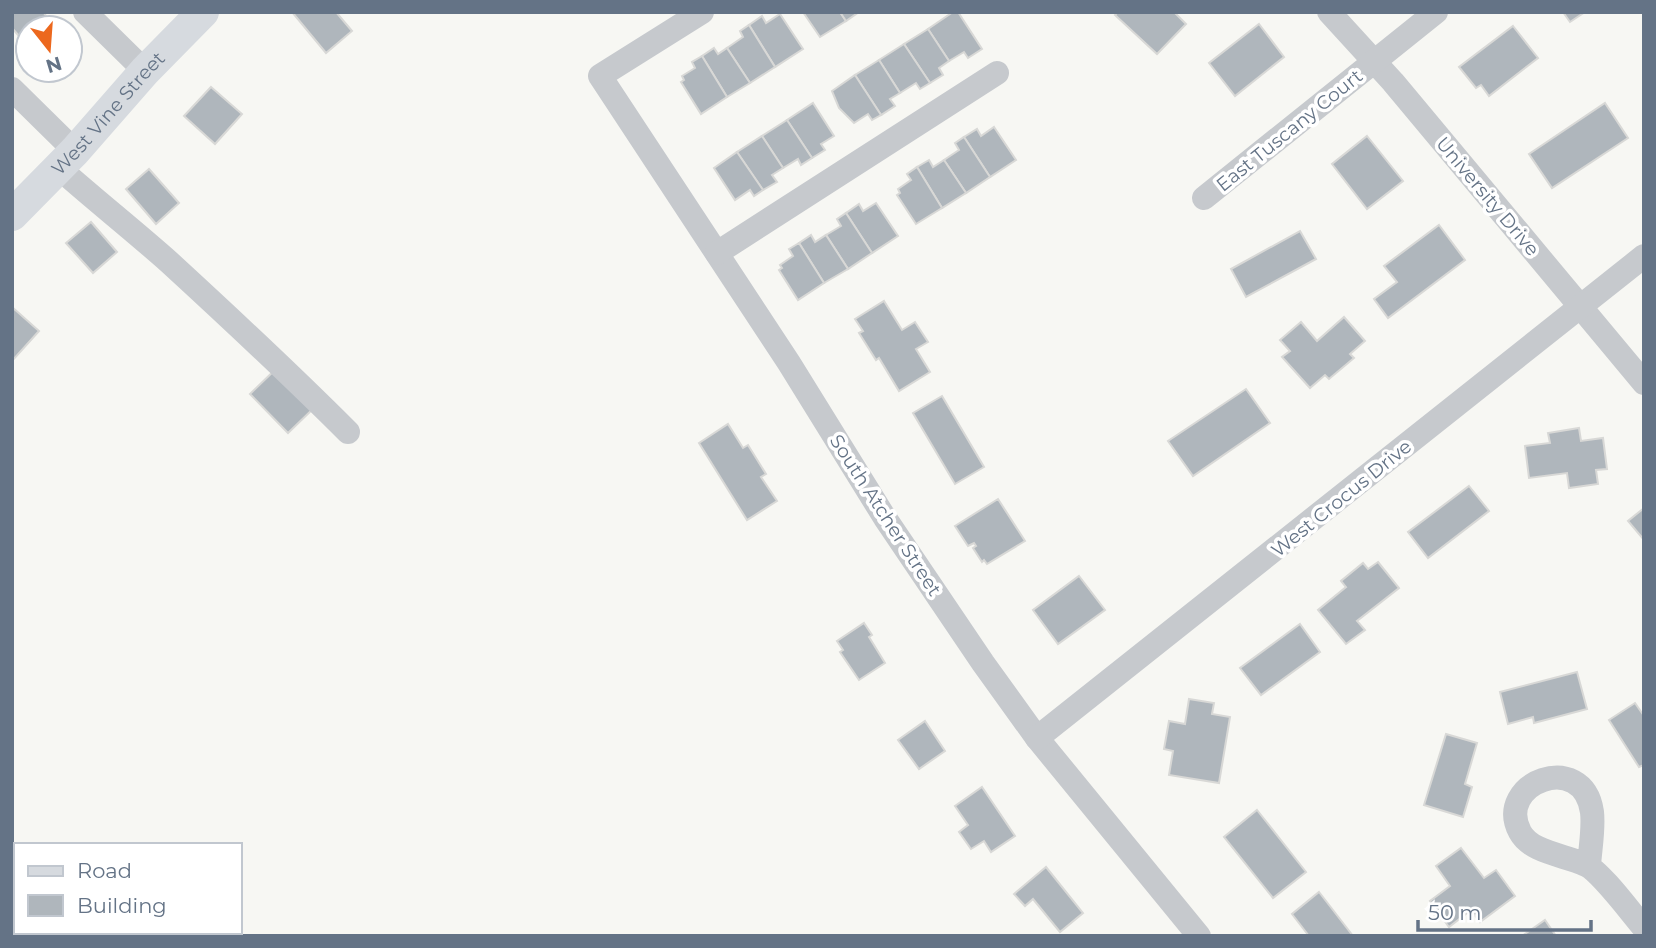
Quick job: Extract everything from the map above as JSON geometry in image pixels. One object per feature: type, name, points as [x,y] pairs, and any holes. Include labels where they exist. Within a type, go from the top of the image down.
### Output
[{"type":"main road","name":"West Vine Street","points":[[12,215],[203,12]]},
{"type":"street","points":[[85,12],[145,71]]},
{"type":"street","name":"South Atcher Street","points":[[702,12],[600,76],[789,363],[885,518],[1037,738],[1199,936]]},
{"type":"street","name":"University Drive","points":[[1329,12],[1393,82],[1644,383]]},
{"type":"street","name":"East Tuscany Court","points":[[1204,198],[1436,12]]},
{"type":"street","points":[[717,253],[997,73]]},
{"type":"street","points":[[12,89],[67,159],[168,261],[251,341],[279,363],[348,432]]},
{"type":"street","name":"West Crocus Drive","points":[[1037,738],[1644,256]]},
{"type":"street","points":[[1589,866],[1644,928]]},
{"type":"building","points":[[12,12],[45,14],[14,14],[14,30]]},
{"type":"building","points":[[292,12],[336,12],[352,31],[326,53]]},
{"type":"building","points":[[803,12],[840,12],[846,21],[820,37]]},
{"type":"building","points":[[840,12],[859,12],[846,21]]},
{"type":"building","points":[[953,12],[958,12],[982,49],[968,58],[964,52],[949,61],[928,29]]},
{"type":"building","points":[[1118,12],[1174,12],[1186,24],[1157,54],[1115,15]]},
{"type":"building","points":[[1563,12],[1585,12],[1570,22]]},
{"type":"building","points":[[780,14],[803,49],[775,67],[749,25],[762,16],[766,23]]},
{"type":"building","points":[[1259,24],[1284,57],[1235,96],[1209,63]]},
{"type":"building","points":[[749,25],[775,67],[750,83],[727,48],[743,37],[740,31]]},
{"type":"building","points":[[1513,26],[1538,58],[1489,96],[1481,85],[1476,88],[1459,67]]},
{"type":"building","points":[[928,29],[949,61],[939,68],[943,75],[930,83],[904,44]]},
{"type":"building","points":[[904,44],[930,83],[920,89],[916,83],[900,93],[879,60]]},
{"type":"building","points":[[714,48],[718,54],[727,48],[750,83],[727,97],[702,56]]},
{"type":"building","points":[[702,56],[727,97],[701,114],[681,82],[684,80],[682,76],[695,68],[692,62]]},
{"type":"building","points":[[879,60],[900,93],[890,99],[895,106],[881,115],[855,75]]},
{"type":"building","points":[[855,75],[881,115],[872,120],[868,114],[854,123],[839,108],[832,91]]},
{"type":"building","points":[[211,87],[242,114],[215,144],[184,116]]},
{"type":"building","points":[[813,103],[834,136],[821,144],[825,150],[812,158],[787,120]]},
{"type":"building","points":[[1605,103],[1628,138],[1552,188],[1529,154]]},
{"type":"building","points":[[787,120],[812,158],[801,165],[798,159],[783,168],[762,136]]},
{"type":"building","points":[[994,127],[1016,160],[990,177],[964,137],[977,129],[981,136]]},
{"type":"building","points":[[762,136],[783,168],[772,175],[777,182],[763,190],[737,152]]},
{"type":"building","points":[[1367,136],[1403,181],[1367,209],[1332,164]]},
{"type":"building","points":[[964,137],[990,177],[966,193],[944,160],[959,150],[955,143]]},
{"type":"building","points":[[737,152],[763,190],[754,196],[750,190],[735,200],[714,168]]},
{"type":"building","points":[[929,160],[933,167],[944,160],[966,193],[942,208],[917,167]]},
{"type":"building","points":[[917,167],[942,208],[916,224],[897,195],[900,193],[898,189],[911,180],[907,174]]},
{"type":"building","points":[[149,169],[179,203],[156,224],[126,189]]},
{"type":"building","points":[[876,203],[898,236],[872,253],[846,213],[859,204],[863,211]]},
{"type":"building","points":[[846,213],[872,253],[848,269],[826,235],[841,226],[837,219]]},
{"type":"building","points":[[91,222],[117,252],[93,273],[66,243]]},
{"type":"building","points":[[1439,225],[1465,260],[1388,318],[1374,299],[1397,282],[1384,266]]},
{"type":"building","points":[[1300,231],[1316,259],[1246,297],[1231,269]]},
{"type":"building","points":[[811,235],[815,242],[826,235],[848,269],[824,283],[799,243]]},
{"type":"building","points":[[799,243],[824,283],[798,300],[779,270],[782,268],[780,265],[793,256],[789,249]]},
{"type":"building","points":[[884,301],[902,330],[915,322],[928,342],[916,349],[930,372],[899,391],[879,358],[876,360],[859,333],[863,331],[855,319]]},
{"type":"building","points":[[12,307],[39,331],[12,361]]},
{"type":"building","points":[[1344,317],[1365,341],[1350,354],[1354,358],[1329,379],[1325,375],[1310,388],[1282,357],[1290,351],[1280,340],[1301,322],[1317,341]]},
{"type":"building","points":[[279,366],[317,405],[288,433],[250,394]]},
{"type":"building","points":[[1246,389],[1270,423],[1193,476],[1168,441]]},
{"type":"building","points":[[942,396],[984,467],[955,484],[913,413]]},
{"type":"building","points":[[728,424],[743,448],[748,445],[766,474],[761,477],[777,501],[747,520],[699,443]]},
{"type":"building","points":[[1579,428],[1581,441],[1603,438],[1607,469],[1596,470],[1598,484],[1569,488],[1567,473],[1529,478],[1525,446],[1550,443],[1548,433]]},
{"type":"building","points":[[1469,486],[1489,511],[1428,558],[1408,532]]},
{"type":"building","points":[[998,499],[1025,541],[987,564],[984,560],[982,562],[973,548],[976,546],[974,543],[968,546],[955,526]]},
{"type":"building","points":[[1644,508],[1644,540],[1628,521]]},
{"type":"building","points":[[1378,562],[1399,588],[1357,621],[1365,630],[1346,644],[1318,610],[1346,587],[1341,581],[1363,563],[1368,569]]},
{"type":"building","points":[[1079,576],[1105,610],[1058,644],[1033,610]]},
{"type":"building","points":[[864,623],[885,663],[859,680],[840,652],[843,650],[837,641]]},
{"type":"building","points":[[1300,624],[1320,652],[1261,695],[1240,668]]},
{"type":"building","points":[[1577,672],[1587,709],[1534,723],[1533,717],[1508,724],[1500,692]]},
{"type":"building","points":[[1189,699],[1214,703],[1212,714],[1230,717],[1219,783],[1169,775],[1173,751],[1164,749],[1169,721],[1185,724]]},
{"type":"building","points":[[1635,703],[1644,716],[1644,765],[1639,767],[1609,720]]},
{"type":"building","points":[[925,721],[945,751],[919,769],[898,740]]},
{"type":"building","points":[[1446,734],[1477,743],[1465,784],[1472,787],[1463,817],[1424,805]]},
{"type":"building","points":[[982,787],[1015,836],[991,852],[984,841],[971,849],[959,832],[968,825],[955,806]]},
{"type":"building","points":[[1257,810],[1306,872],[1273,898],[1224,837]]},
{"type":"building","points":[[1461,848],[1484,878],[1496,870],[1515,896],[1480,922],[1471,910],[1449,927],[1430,901],[1450,886],[1436,866]]},
{"type":"building","points":[[1046,867],[1083,913],[1060,932],[1033,899],[1025,906],[1014,894]]},
{"type":"building","points":[[1319,892],[1353,936],[1309,936],[1292,914]]},
{"type":"building","points":[[1545,920],[1556,936],[1522,936]]}]
